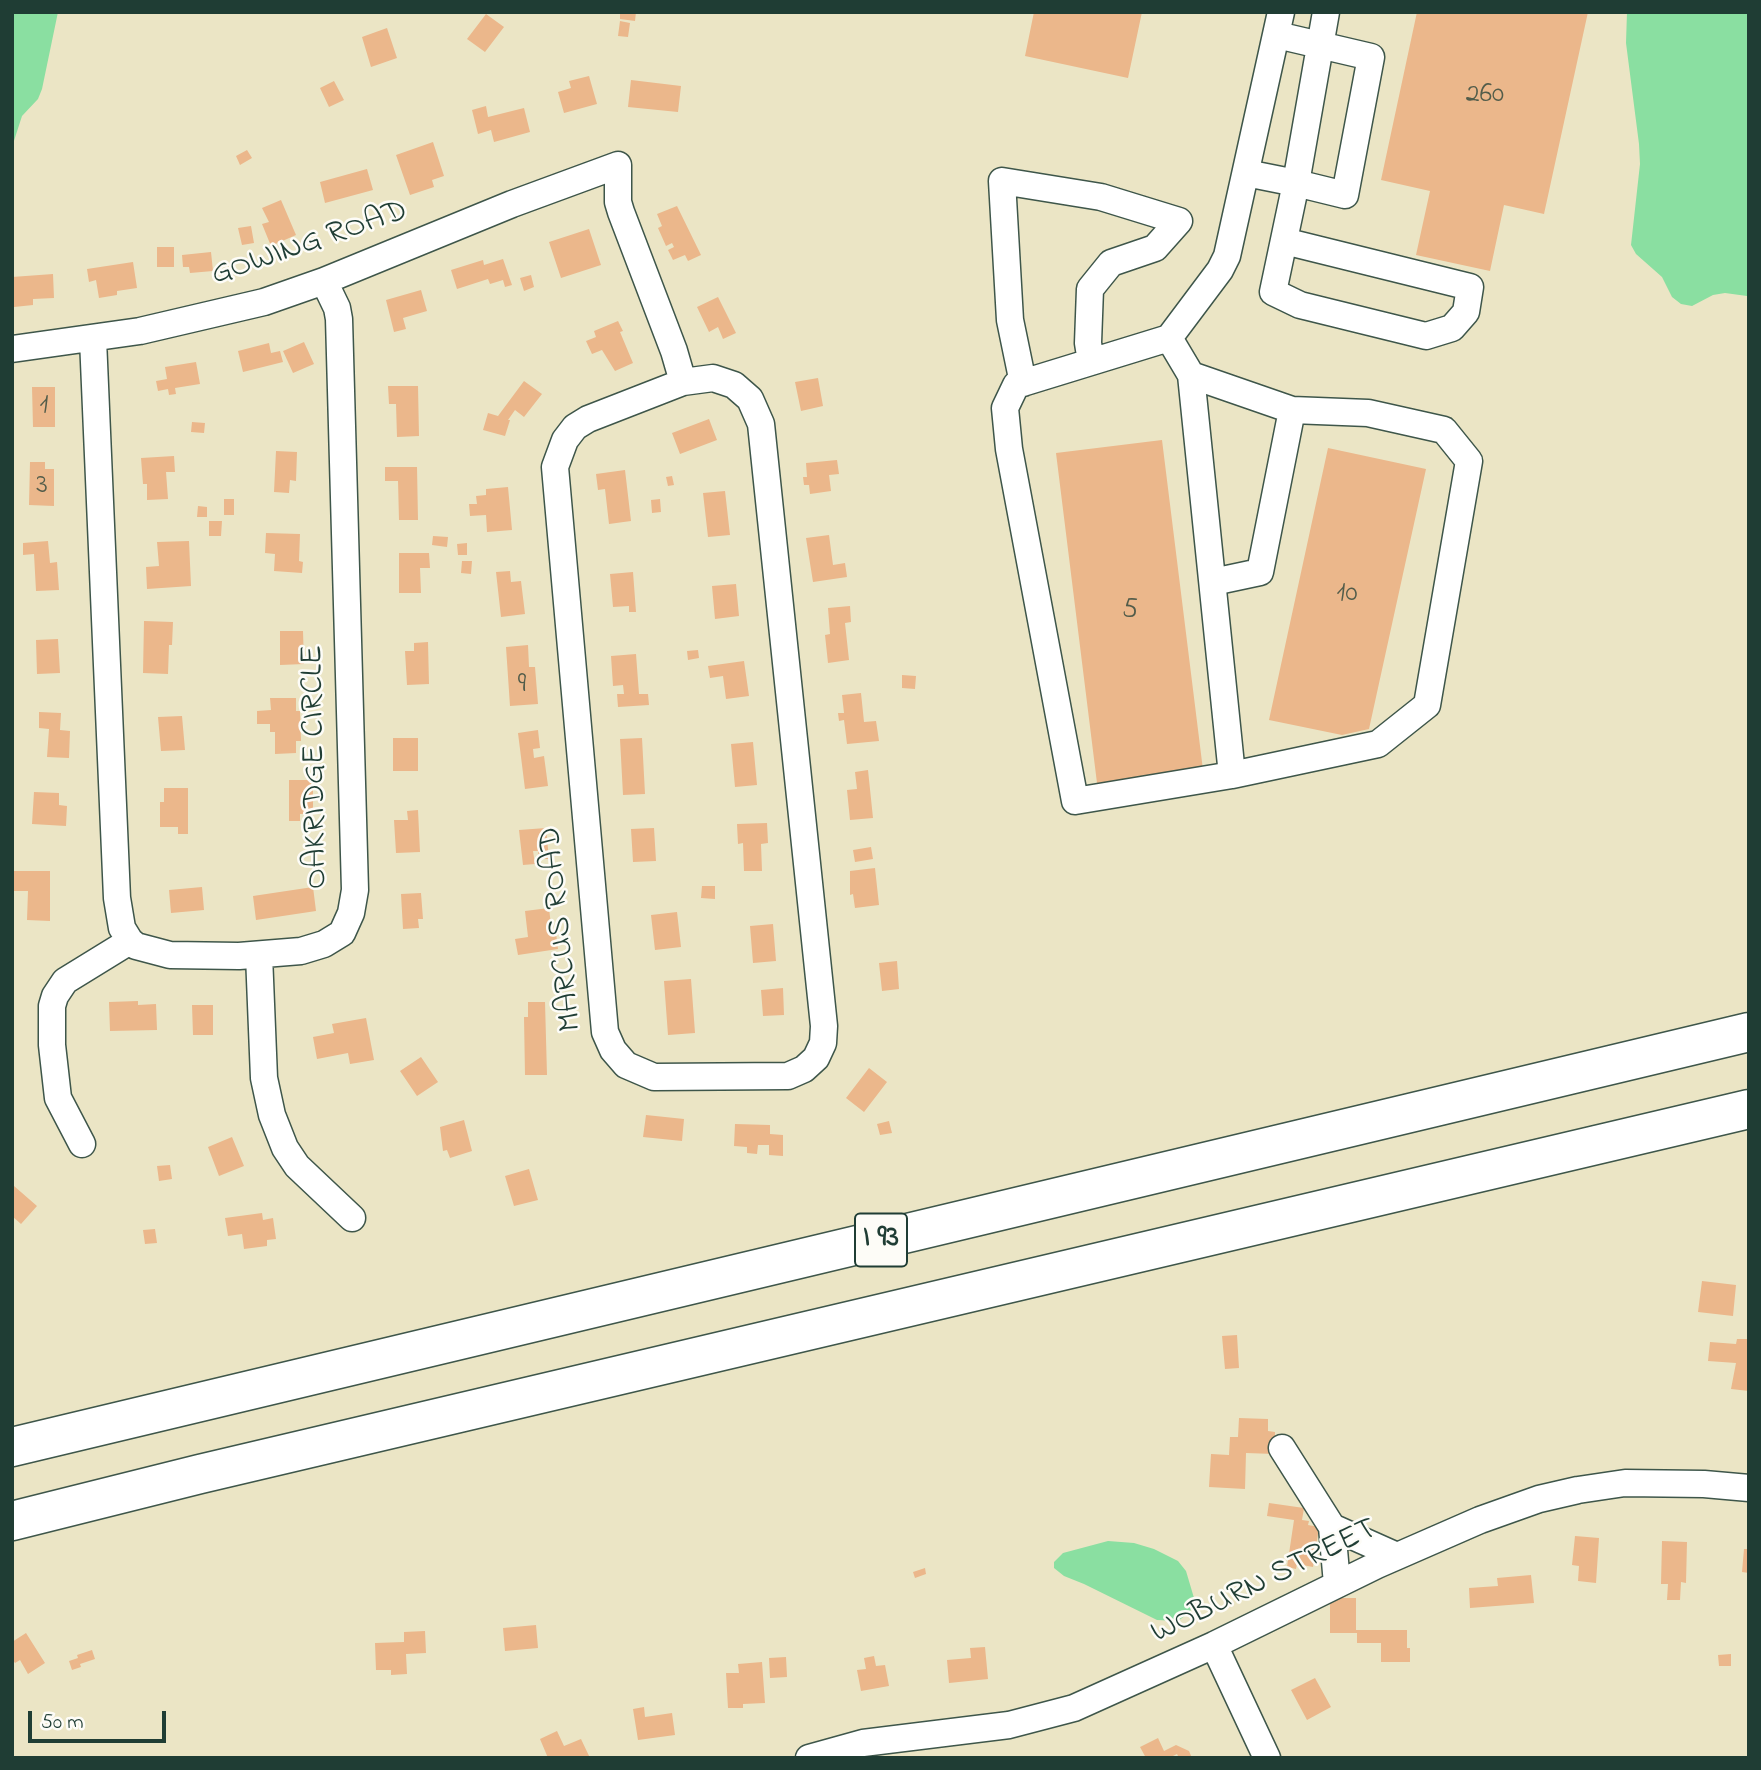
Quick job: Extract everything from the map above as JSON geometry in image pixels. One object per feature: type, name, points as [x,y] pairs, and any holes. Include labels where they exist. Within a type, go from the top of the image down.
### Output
[{"type":"highway","name":"I 93","points":[[12,1447],[1749,1032]]},
{"type":"highway","name":"I 93","points":[[12,1521],[200,1474],[1749,1110]]},
{"type":"street","points":[[1284,241],[1470,286],[1466,312],[1452,328],[1426,336],[1300,304],[1273,292],[1296,183],[1326,12]]},
{"type":"street","points":[[1192,375],[1292,410],[1368,412],[1444,430],[1469,461],[1427,705],[1377,744],[1231,775],[1075,801],[1009,449],[1005,408],[1016,385],[1170,338],[1225,261],[1279,24],[1320,45],[1371,57],[1345,195],[1246,173]]},
{"type":"street","name":"GOWING ROAD","points":[[12,349],[141,331],[264,302],[618,165],[618,202],[683,382]]},
{"type":"street","points":[[1023,383],[1010,320],[1002,181],[1101,197],[1179,221],[1155,248],[1111,263],[1090,289],[1088,343],[1091,362]]},
{"type":"street","name":"OAKRIDGE CIRCLE","points":[[130,941],[143,949],[170,955],[259,955],[301,951],[333,939],[342,933],[347,923],[355,890],[339,319],[336,305],[324,281]]},
{"type":"street","points":[[1170,338],[1192,375],[1231,775]]},
{"type":"street","points":[[82,1144],[58,1098],[52,1045],[52,1006],[65,981],[130,941],[122,928],[117,898],[93,339]]},
{"type":"street","name":"MARCUS ROAD","points":[[713,378],[734,385],[750,399],[761,424],[824,1026],[823,1043],[816,1058],[804,1069],[788,1076],[664,1077],[644,1074],[626,1065],[613,1050],[603,1022],[555,467],[565,440],[582,423],[683,382],[713,378]]},
{"type":"street","points":[[1213,582],[1260,572],[1292,410]]},
{"type":"street","points":[[259,955],[264,1078],[272,1115],[285,1148],[298,1166],[352,1218]]},
{"type":"street","points":[[1282,1448],[1332,1527],[1337,1584]]},
{"type":"street","name":"WOBURN STREET","points":[[809,1758],[863,1744],[966,1732],[1052,1715],[1097,1699],[1214,1646],[1397,1556],[1517,1506],[1578,1490],[1650,1482],[1749,1488]]},
{"type":"street","points":[[1332,1527],[1397,1556]]},
{"type":"street","points":[[1214,1646],[1267,1758]]},
{"type":"green space","points":[[12,12],[58,12],[42,89],[38,99],[22,116],[12,147]]},
{"type":"green space","points":[[1627,12],[1749,12],[1749,299],[1747,296],[1725,293],[1713,295],[1692,306],[1681,304],[1672,297],[1662,277],[1636,254],[1631,245],[1640,164],[1626,43]]},
{"type":"green space","points":[[1108,1541],[1134,1543],[1178,1561],[1186,1571],[1194,1598],[1190,1612],[1178,1621],[1157,1620],[1064,1576],[1054,1568],[1054,1562],[1063,1553]]},
{"type":"building","points":[[620,12],[636,12],[635,21],[620,19]]},
{"type":"building","points":[[1034,12],[1142,12],[1128,78],[1025,56]]},
{"type":"building","points":[[1417,12],[1588,12],[1544,214],[1504,205],[1490,271],[1416,255],[1430,191],[1381,180]]},
{"type":"building","points":[[486,14],[504,27],[485,52],[467,39]]},
{"type":"building","points":[[620,21],[630,23],[628,37],[618,36]]},
{"type":"building","points":[[387,28],[397,58],[371,67],[362,37]]},
{"type":"building","points":[[589,76],[597,104],[564,113],[558,92],[571,88],[569,81]]},
{"type":"building","points":[[631,80],[681,86],[678,112],[628,107]]},
{"type":"building","points":[[334,81],[344,100],[329,107],[320,88]]},
{"type":"building","points":[[486,106],[488,117],[524,108],[530,132],[494,142],[491,130],[478,134],[472,110]]},
{"type":"building","points":[[433,142],[444,176],[432,180],[434,187],[410,195],[396,155]]},
{"type":"building","points":[[247,150],[252,158],[240,165],[236,156]]},
{"type":"building","points":[[367,169],[373,190],[325,203],[320,182]]},
{"type":"building","points":[[281,200],[296,235],[271,246],[262,224],[269,222],[262,208]]},
{"type":"building","points":[[677,206],[701,255],[688,261],[685,255],[673,260],[668,250],[674,247],[672,243],[666,246],[658,228],[662,226],[657,214]]},
{"type":"building","points":[[251,226],[254,243],[242,245],[238,228]]},
{"type":"building","points":[[589,229],[601,265],[561,278],[549,242]]},
{"type":"building","points":[[157,247],[174,247],[174,267],[157,267]]},
{"type":"building","points":[[211,252],[213,271],[190,273],[189,267],[183,267],[182,255]]},
{"type":"building","points":[[503,259],[512,285],[505,287],[503,280],[490,284],[488,279],[457,289],[451,270],[483,260],[484,265]]},
{"type":"building","points":[[133,262],[137,288],[117,291],[117,295],[99,298],[96,280],[89,282],[87,269]]},
{"type":"building","points":[[53,274],[54,298],[33,299],[33,305],[14,307],[12,277]]},
{"type":"building","points":[[531,275],[534,287],[524,291],[520,278]]},
{"type":"building","points":[[421,290],[427,311],[403,318],[406,329],[394,332],[386,300]]},
{"type":"building","points":[[718,297],[736,333],[723,339],[718,327],[709,332],[697,307]]},
{"type":"building","points":[[618,321],[633,363],[615,371],[602,350],[592,354],[586,341],[596,337],[594,331]]},
{"type":"building","points":[[304,342],[314,364],[293,373],[283,351]]},
{"type":"building","points":[[269,343],[271,353],[280,351],[283,362],[243,372],[238,351]]},
{"type":"building","points":[[196,362],[200,384],[175,388],[176,394],[169,395],[168,389],[158,391],[156,381],[167,379],[165,367]]},
{"type":"building","points":[[818,378],[823,406],[801,411],[795,382]]},
{"type":"building","points":[[524,381],[542,394],[524,417],[515,410],[508,420],[505,436],[483,430],[488,413],[498,416]]},
{"type":"building","points":[[388,386],[418,386],[419,436],[397,437],[396,404],[389,404]]},
{"type":"building","points":[[32,387],[55,387],[55,427],[33,427]]},
{"type":"building","points":[[709,419],[717,440],[680,454],[672,433]]},
{"type":"building","points":[[192,422],[205,423],[204,433],[191,432]]},
{"type":"building","points":[[1162,440],[1203,770],[1097,783],[1056,453]]},
{"type":"building","points":[[1328,448],[1426,469],[1369,729],[1342,735],[1269,720]]},
{"type":"building","points":[[276,451],[297,452],[296,481],[290,480],[289,493],[274,492]]},
{"type":"building","points":[[174,456],[175,472],[166,472],[168,499],[147,500],[147,484],[143,484],[141,458]]},
{"type":"building","points":[[837,460],[839,474],[829,475],[831,491],[810,494],[809,485],[804,485],[803,477],[807,477],[806,463]]},
{"type":"building","points":[[30,462],[45,462],[45,469],[54,469],[54,506],[29,505]]},
{"type":"building","points":[[385,467],[417,467],[418,520],[399,520],[398,481],[385,481]]},
{"type":"building","points":[[625,470],[631,521],[609,524],[605,489],[598,490],[596,474]]},
{"type":"building","points":[[672,476],[674,485],[668,486],[666,477]]},
{"type":"building","points":[[508,487],[512,530],[487,532],[486,515],[470,516],[469,504],[477,504],[476,496],[486,495],[486,489]]},
{"type":"building","points":[[725,491],[730,535],[708,537],[703,493]]},
{"type":"building","points":[[224,499],[234,499],[234,515],[224,515]]},
{"type":"building","points":[[660,499],[661,512],[652,513],[651,500]]},
{"type":"building","points":[[198,506],[207,507],[207,517],[197,517]]},
{"type":"building","points":[[209,521],[222,521],[221,536],[209,536]]},
{"type":"building","points":[[266,533],[300,534],[299,561],[303,562],[302,573],[274,571],[275,554],[265,553]]},
{"type":"building","points":[[829,535],[833,565],[845,563],[847,577],[813,582],[806,538]]},
{"type":"building","points":[[433,536],[448,537],[447,547],[432,545]]},
{"type":"building","points":[[48,541],[50,563],[57,562],[59,590],[36,591],[34,554],[23,555],[23,543]]},
{"type":"building","points":[[189,541],[191,586],[147,589],[146,567],[159,566],[157,542]]},
{"type":"building","points":[[467,543],[467,555],[458,555],[457,544]]},
{"type":"building","points":[[399,553],[429,553],[430,568],[420,568],[421,593],[399,593]]},
{"type":"building","points":[[462,561],[472,561],[471,574],[461,573]]},
{"type":"building","points":[[510,571],[511,582],[521,581],[525,614],[501,617],[496,572]]},
{"type":"building","points":[[633,572],[636,612],[629,612],[629,606],[613,607],[610,574]]},
{"type":"building","points":[[736,584],[739,616],[715,619],[712,586]]},
{"type":"building","points":[[850,606],[851,622],[845,623],[849,660],[828,663],[825,635],[830,634],[828,608]]},
{"type":"building","points":[[144,621],[173,622],[168,674],[143,673]]},
{"type":"building","points":[[280,631],[303,631],[304,664],[280,665]]},
{"type":"building","points":[[58,639],[60,673],[37,674],[36,640]]},
{"type":"building","points":[[428,642],[429,684],[407,685],[405,651],[414,651],[414,643]]},
{"type":"building","points":[[528,645],[529,667],[535,667],[538,704],[510,706],[506,647]]},
{"type":"building","points":[[698,650],[699,658],[688,660],[687,651]]},
{"type":"building","points":[[636,654],[639,694],[648,694],[649,705],[618,707],[617,694],[624,694],[623,685],[613,686],[611,656]]},
{"type":"building","points":[[744,661],[749,696],[726,699],[723,676],[710,678],[708,666]]},
{"type":"building","points":[[902,675],[916,676],[915,689],[902,688]]},
{"type":"building","points":[[861,693],[864,722],[876,721],[879,741],[847,744],[844,720],[839,721],[838,713],[844,713],[842,695]]},
{"type":"building","points":[[270,698],[296,698],[296,711],[300,711],[301,741],[296,741],[296,753],[275,754],[275,732],[270,732],[270,724],[257,724],[257,711],[271,710]]},
{"type":"building","points":[[39,712],[61,713],[60,730],[70,731],[69,758],[47,757],[49,729],[39,728]]},
{"type":"building","points":[[182,716],[185,750],[161,751],[158,717]]},
{"type":"building","points":[[538,730],[540,748],[533,749],[534,758],[544,756],[548,786],[525,789],[518,733]]},
{"type":"building","points":[[393,738],[418,738],[418,771],[393,771]]},
{"type":"building","points":[[642,738],[645,794],[623,795],[620,739]]},
{"type":"building","points":[[753,742],[757,785],[735,787],[731,744]]},
{"type":"building","points":[[868,770],[873,818],[850,820],[847,790],[857,789],[855,772]]},
{"type":"building","points":[[289,780],[313,780],[313,814],[300,814],[300,821],[289,821]]},
{"type":"building","points":[[164,788],[188,788],[188,834],[178,834],[178,827],[160,827],[160,802],[164,802]]},
{"type":"building","points":[[34,792],[59,793],[59,805],[67,806],[66,826],[32,824]]},
{"type":"building","points":[[418,810],[420,852],[396,853],[394,820],[408,820],[407,811]]},
{"type":"building","points":[[767,823],[768,843],[761,844],[762,871],[744,871],[743,843],[738,844],[737,824]]},
{"type":"building","points":[[546,828],[549,859],[539,859],[538,851],[533,851],[535,864],[523,865],[519,830]]},
{"type":"building","points":[[654,828],[656,861],[633,862],[631,829]]},
{"type":"building","points":[[871,847],[873,859],[855,862],[853,850]]},
{"type":"building","points":[[875,868],[879,905],[855,908],[853,894],[850,895],[850,871]]},
{"type":"building","points":[[12,871],[50,871],[50,921],[27,920],[28,891],[12,891]]},
{"type":"building","points":[[702,886],[715,886],[715,899],[701,898]]},
{"type":"building","points":[[202,887],[204,910],[171,913],[169,890]]},
{"type":"building","points":[[313,887],[316,911],[256,920],[253,896]]},
{"type":"building","points":[[421,893],[423,919],[418,919],[419,928],[403,929],[401,894]]},
{"type":"building","points":[[549,908],[552,934],[556,933],[558,949],[518,955],[515,939],[528,937],[525,911]]},
{"type":"building","points":[[677,912],[681,947],[655,950],[651,915]]},
{"type":"building","points":[[773,924],[776,961],[753,963],[750,926]]},
{"type":"building","points":[[897,961],[899,989],[882,991],[879,963]]},
{"type":"building","points":[[691,979],[695,1033],[668,1035],[664,981]]},
{"type":"building","points":[[783,988],[784,1015],[763,1016],[761,990]]},
{"type":"building","points":[[138,1001],[138,1005],[156,1004],[157,1030],[110,1031],[109,1002]]},
{"type":"building","points":[[528,1002],[545,1002],[547,1075],[525,1075],[524,1017],[528,1017]]},
{"type":"building","points":[[192,1005],[213,1005],[213,1035],[193,1035]]},
{"type":"building","points":[[366,1018],[374,1060],[350,1064],[348,1053],[317,1059],[313,1037],[334,1033],[332,1024]]},
{"type":"building","points":[[421,1057],[438,1082],[417,1096],[400,1071]]},
{"type":"building","points":[[869,1068],[887,1082],[864,1112],[846,1098]]},
{"type":"building","points":[[646,1115],[684,1119],[682,1141],[643,1137]]},
{"type":"building","points":[[464,1120],[472,1151],[450,1158],[447,1150],[443,1151],[440,1127]]},
{"type":"building","points":[[889,1121],[892,1133],[880,1135],[877,1124]]},
{"type":"building","points":[[735,1124],[770,1125],[770,1134],[783,1135],[783,1156],[769,1155],[769,1145],[758,1145],[757,1154],[747,1153],[747,1147],[734,1146]]},
{"type":"building","points":[[232,1137],[244,1166],[219,1176],[208,1147]]},
{"type":"building","points":[[170,1165],[172,1179],[159,1181],[157,1166]]},
{"type":"building","points":[[529,1169],[538,1200],[514,1206],[505,1176]]},
{"type":"building","points":[[14,1186],[37,1206],[21,1224],[12,1216]]},
{"type":"building","points":[[262,1213],[263,1220],[273,1218],[276,1239],[267,1240],[267,1246],[244,1249],[242,1234],[228,1236],[225,1218]]},
{"type":"building","points":[[155,1229],[157,1243],[145,1244],[143,1230]]},
{"type":"building","points":[[1702,1281],[1736,1285],[1733,1316],[1698,1312]]},
{"type":"building","points":[[1237,1335],[1239,1368],[1225,1369],[1222,1336]]},
{"type":"building","points":[[1737,1339],[1749,1339],[1749,1391],[1731,1389],[1736,1363],[1708,1361],[1710,1342],[1736,1344]]},
{"type":"building","points":[[1239,1418],[1268,1419],[1268,1431],[1275,1432],[1274,1454],[1246,1453],[1245,1489],[1209,1487],[1211,1454],[1229,1455],[1230,1437],[1238,1437]]},
{"type":"building","points":[[1269,1503],[1304,1508],[1302,1520],[1309,1521],[1308,1525],[1319,1527],[1313,1567],[1297,1564],[1296,1569],[1287,1567],[1294,1520],[1267,1516]]},
{"type":"building","points":[[1575,1536],[1599,1538],[1596,1583],[1578,1581],[1579,1566],[1572,1565]]},
{"type":"building","points":[[1662,1541],[1687,1542],[1686,1583],[1681,1582],[1680,1600],[1667,1600],[1668,1584],[1661,1584]]},
{"type":"building","points":[[1744,1549],[1749,1549],[1749,1573],[1742,1572]]},
{"type":"building","points":[[925,1568],[926,1574],[915,1578],[913,1572]]},
{"type":"building","points":[[1531,1575],[1534,1603],[1470,1608],[1469,1588],[1498,1586],[1497,1578]]},
{"type":"building","points":[[1330,1598],[1356,1598],[1356,1630],[1407,1630],[1410,1662],[1381,1662],[1381,1643],[1357,1643],[1357,1633],[1330,1633]]},
{"type":"building","points":[[536,1625],[538,1648],[505,1651],[503,1628]]},
{"type":"building","points":[[425,1631],[426,1653],[406,1654],[407,1674],[391,1675],[391,1670],[376,1670],[375,1643],[404,1642],[404,1632]]},
{"type":"building","points":[[26,1633],[45,1663],[28,1674],[20,1660],[15,1663],[12,1659],[12,1642]]},
{"type":"building","points":[[985,1647],[988,1679],[949,1683],[947,1660],[971,1658],[970,1648]]},
{"type":"building","points":[[92,1650],[95,1659],[72,1670],[69,1661]]},
{"type":"building","points":[[1731,1654],[1731,1666],[1719,1666],[1718,1655]]},
{"type":"building","points":[[874,1656],[876,1666],[885,1665],[889,1686],[861,1691],[857,1670],[866,1669],[864,1658]]},
{"type":"building","points":[[786,1657],[787,1677],[770,1678],[769,1658]]},
{"type":"building","points":[[762,1662],[765,1703],[728,1708],[726,1673],[739,1673],[738,1664]]},
{"type":"building","points":[[1315,1678],[1331,1707],[1307,1720],[1291,1690]]},
{"type":"building","points":[[644,1707],[645,1717],[672,1713],[675,1735],[638,1740],[633,1709]]},
{"type":"building","points":[[557,1731],[564,1746],[581,1739],[590,1758],[548,1758],[540,1739]]},
{"type":"building","points":[[1158,1738],[1164,1751],[1176,1745],[1189,1751],[1192,1758],[1179,1758],[1177,1754],[1169,1758],[1146,1758],[1140,1747]]}]
